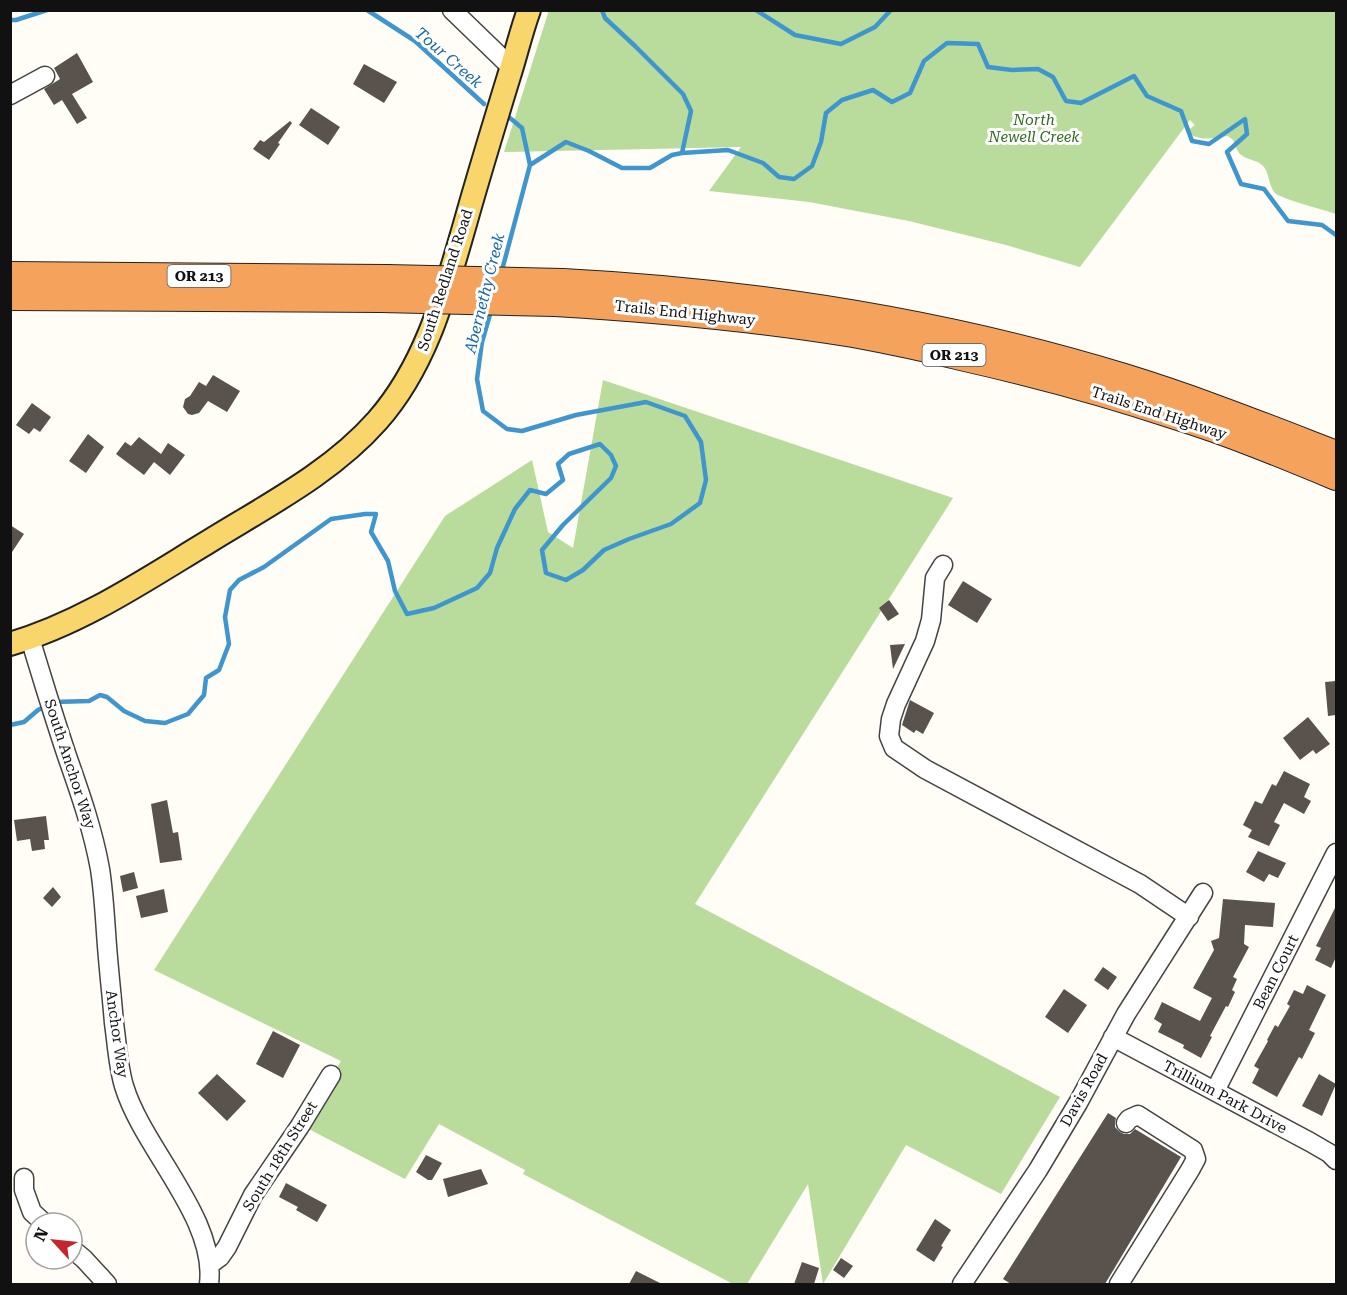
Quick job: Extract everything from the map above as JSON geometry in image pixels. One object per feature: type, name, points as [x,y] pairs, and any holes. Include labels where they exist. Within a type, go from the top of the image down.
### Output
[{"type":"highway","name":"Trails End Highway","points":[[10,275],[559,292],[651,287],[754,298],[826,308],[1020,348],[1124,377],[1209,405],[1336,454]]},
{"type":"highway","name":"Trails End Highway","points":[[10,297],[384,288]]},
{"type":"highway","name":"Trails End Highway","points":[[559,292],[644,308],[804,326],[907,344],[1049,378],[1176,416],[1336,477]]},
{"type":"main road","name":"South Redland Road","points":[[20,641],[87,613],[122,594],[296,488],[344,453],[378,421],[412,373],[428,338],[454,260],[529,10]]},
{"type":"street","points":[[452,10],[512,68]]},
{"type":"street","points":[[10,95],[45,76]]},
{"type":"street","points":[[943,565],[935,578],[931,620],[925,642],[891,719],[890,736],[894,748],[925,769],[1140,884],[1189,917]]},
{"type":"street","name":"South Anchor Way","points":[[20,641],[45,689],[84,802],[103,891]]},
{"type":"street","name":"Bean Court","points":[[1215,1091],[1336,853]]},
{"type":"street","name":"Anchor Way","points":[[103,891],[113,1012],[124,1085],[141,1127],[170,1173],[199,1228],[206,1247],[209,1284]]},
{"type":"street","name":"Davis Road","points":[[963,1284],[1038,1170],[1078,1103],[1113,1037],[1203,893]]},
{"type":"street","name":"Trillium Park Drive","points":[[1113,1037],[1334,1151]]},
{"type":"street","name":"South 18th Street","points":[[208,1265],[220,1257],[227,1247],[253,1195],[300,1126],[331,1075]]},
{"type":"street","points":[[1122,1280],[1196,1159],[1193,1150],[1138,1115],[1125,1123]]},
{"type":"street","points":[[24,1178],[24,1190],[32,1211]]},
{"type":"street","points":[[84,1259],[107,1284]]},
{"type":"green space","name":"North Newell Creek","points":[[549,10],[1336,11],[1336,214],[1275,193],[1262,164],[1240,154],[1234,142],[1227,136],[1201,138],[1186,132],[1195,125],[1190,120],[1080,267],[1006,245],[909,221],[809,202],[709,191],[741,147],[504,152]]},
{"type":"green space","points":[[603,380],[953,498],[695,904],[1060,1097],[1001,1194],[906,1145],[823,1284],[808,1184],[747,1284],[733,1284],[523,1174],[525,1170],[439,1124],[405,1179],[301,1125],[341,1061],[154,970],[445,516],[532,460],[548,532],[573,548]]},
{"type":"building","points":[[77,53],[93,82],[72,94],[87,118],[77,124],[62,100],[54,105],[44,89],[60,79],[54,68]]},
{"type":"building","points":[[364,64],[397,82],[384,103],[353,84]]},
{"type":"building","points":[[311,108],[340,127],[328,145],[299,125]]},
{"type":"building","points":[[290,121],[292,123],[269,160],[253,149],[260,140],[264,142]]},
{"type":"building","points":[[213,375],[240,391],[227,412],[208,401],[199,413],[188,414],[183,407],[185,399],[190,396],[199,382],[206,386]]},
{"type":"building","points":[[32,403],[51,417],[40,432],[34,428],[29,434],[16,425]]},
{"type":"building","points":[[88,434],[104,447],[86,473],[69,461]]},
{"type":"building","points":[[139,437],[161,454],[168,443],[185,455],[170,475],[154,462],[144,475],[116,454],[125,442],[131,446]]},
{"type":"building","points":[[10,525],[24,534],[10,555]]},
{"type":"building","points":[[963,581],[992,599],[977,623],[948,605]]},
{"type":"building","points":[[889,600],[899,614],[888,621],[879,608]]},
{"type":"building","points":[[905,644],[893,669],[890,645]]},
{"type":"building","points":[[1336,681],[1336,715],[1328,716],[1325,682]]},
{"type":"building","points":[[910,700],[934,713],[923,734],[916,730],[914,733],[902,725]]},
{"type":"building","points":[[1308,717],[1330,744],[1316,754],[1313,750],[1300,760],[1283,738]]},
{"type":"building","points":[[1284,771],[1310,784],[1304,797],[1311,801],[1304,814],[1284,803],[1274,822],[1280,825],[1269,846],[1248,837],[1252,830],[1243,825],[1255,801],[1262,804],[1272,784],[1276,786]]},
{"type":"building","points":[[167,800],[173,833],[178,832],[182,860],[160,863],[151,804]]},
{"type":"building","points":[[46,816],[49,840],[44,840],[45,849],[32,851],[30,839],[17,841],[14,820]]},
{"type":"building","points":[[1258,851],[1286,863],[1278,878],[1269,874],[1264,882],[1246,872]]},
{"type":"building","points":[[134,872],[138,888],[123,892],[120,876]]},
{"type":"building","points":[[53,887],[61,897],[52,907],[43,898]]},
{"type":"building","points":[[164,889],[168,912],[141,918],[136,896]]},
{"type":"building","points":[[1223,899],[1275,903],[1273,927],[1245,925],[1244,944],[1249,947],[1233,977],[1237,979],[1232,990],[1235,992],[1210,1036],[1212,1037],[1201,1058],[1183,1048],[1184,1045],[1158,1032],[1162,1024],[1154,1019],[1162,1002],[1200,1021],[1212,998],[1193,988],[1214,950],[1211,941],[1219,938]]},
{"type":"building","points":[[1336,906],[1336,957],[1331,968],[1315,960],[1321,948],[1316,946]]},
{"type":"building","points":[[1103,967],[1117,977],[1108,990],[1094,980]]},
{"type":"building","points":[[1307,985],[1326,995],[1309,1030],[1315,1033],[1302,1059],[1299,1057],[1277,1097],[1252,1083],[1259,1069],[1254,1066],[1275,1025],[1278,1027],[1290,1006],[1287,1004],[1294,990],[1303,994]]},
{"type":"building","points":[[1064,989],[1087,1005],[1068,1033],[1045,1017]]},
{"type":"building","points":[[273,1031],[300,1045],[283,1078],[256,1064]]},
{"type":"building","points":[[217,1074],[246,1101],[227,1121],[198,1093]]},
{"type":"building","points":[[1319,1074],[1336,1084],[1322,1116],[1302,1106]]},
{"type":"building","points":[[1108,1113],[1116,1118],[1115,1127],[1120,1132],[1130,1134],[1135,1129],[1181,1157],[1105,1284],[1011,1284],[1003,1279]]},
{"type":"building","points":[[426,1155],[442,1163],[432,1180],[416,1172]]},
{"type":"building","points":[[481,1169],[488,1184],[448,1197],[443,1179]]},
{"type":"building","points":[[286,1183],[327,1205],[317,1222],[296,1210],[298,1207],[279,1197]]},
{"type":"building","points":[[935,1219],[951,1230],[934,1262],[916,1250]]},
{"type":"building","points":[[841,1258],[853,1266],[844,1278],[833,1270]]},
{"type":"building","points":[[802,1262],[819,1268],[814,1284],[794,1284]]},
{"type":"building","points":[[636,1271],[662,1284],[629,1284]]},
{"type":"waterway","name":"Tour Creek","points":[[10,20],[47,10]]},
{"type":"waterway","name":"Tour Creek","points":[[367,10],[415,41],[484,104]]},
{"type":"waterway","name":"Abernethy Creek","points":[[501,274],[530,165],[566,142],[622,168],[650,168],[672,155],[682,153],[691,111],[683,94],[605,18],[602,10]]},
{"type":"waterway","name":"Abernethy Creek","points":[[756,10],[795,35],[841,44],[875,27],[891,10]]},
{"type":"waterway","points":[[682,153],[728,150],[763,163],[779,177],[794,179],[812,166],[821,142],[826,113],[842,100],[873,90],[892,102],[910,93],[924,61],[947,43],[978,44],[988,67],[1012,70],[1038,69],[1053,77],[1066,101],[1081,103],[1134,76],[1147,96],[1181,111],[1192,141],[1209,144],[1245,119],[1247,134],[1227,152],[1241,184],[1264,189],[1288,221],[1322,225],[1336,235]]},
{"type":"waterway","name":"Tour Creek","points":[[510,118],[522,128],[530,165]]},
{"type":"waterway","name":"Abernethy Creek","points":[[54,702],[89,701],[100,695],[107,697],[124,711],[145,721],[165,723],[188,714],[204,695],[206,678],[219,670],[229,644],[225,617],[230,590],[239,580],[264,567],[331,519],[376,514],[371,532],[388,561],[395,591],[407,614],[434,608],[477,588],[490,573],[497,548],[515,509],[530,490],[546,494],[563,480],[558,464],[569,454],[600,444],[611,455],[616,466],[611,478],[563,525],[542,550],[546,573],[566,580],[583,570],[604,550],[671,524],[700,503],[706,480],[701,442],[685,416],[646,402],[576,415],[522,431],[507,429],[483,411],[477,379],[482,342],[491,311]]},
{"type":"waterway","name":"Abernethy Creek","points":[[10,725],[24,722],[46,706]]}]
